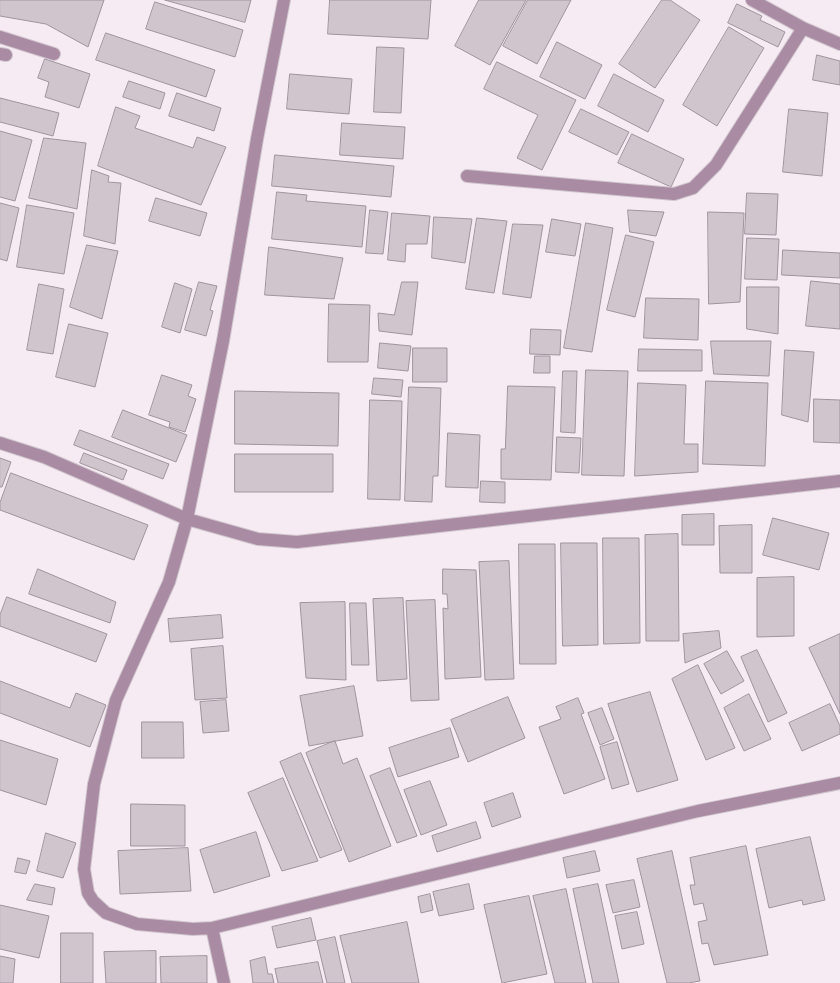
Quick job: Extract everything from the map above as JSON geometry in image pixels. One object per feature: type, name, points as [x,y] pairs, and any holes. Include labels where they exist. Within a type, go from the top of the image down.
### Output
[{"type":"street","points":[[284,0],[257,139],[223,341],[187,519],[169,582],[116,700],[94,784],[84,869],[88,893],[99,908],[121,920],[137,924],[193,929],[212,928],[698,811],[840,783]]},
{"type":"street","points":[[752,0],[803,28],[840,44]]},
{"type":"street","points":[[467,176],[674,194],[693,188],[716,165],[803,28]]},
{"type":"street","points":[[0,37],[54,54]]},
{"type":"street","points":[[0,443],[44,457],[187,519],[258,539],[296,542],[840,481]]},
{"type":"street","points":[[212,928],[224,983]]},
{"type":"building","points":[[0,0],[104,0],[88,47],[46,24],[0,16]]},
{"type":"building","points":[[165,0],[251,0],[245,22]]},
{"type":"building","points":[[330,0],[431,0],[428,39],[328,34]]},
{"type":"building","points":[[479,0],[526,0],[490,65],[455,46]]},
{"type":"building","points":[[528,0],[571,0],[537,64],[503,46]]},
{"type":"building","points":[[662,0],[670,0],[700,20],[655,88],[619,64]]},
{"type":"building","points":[[155,2],[243,30],[235,57],[146,29]]},
{"type":"building","points":[[737,4],[762,16],[760,20],[785,32],[778,47],[728,23]]},
{"type":"building","points":[[729,27],[764,48],[717,126],[683,105]]},
{"type":"building","points":[[106,33],[215,70],[206,97],[96,60]]},
{"type":"building","points":[[557,42],[602,65],[585,99],[540,77]]},
{"type":"building","points":[[377,47],[404,48],[401,113],[374,112]]},
{"type":"building","points":[[817,55],[840,61],[840,85],[813,80]]},
{"type":"building","points":[[45,59],[90,74],[79,108],[45,97],[49,82],[38,78]]},
{"type":"building","points":[[497,62],[576,100],[542,170],[517,158],[538,115],[484,89]]},
{"type":"building","points":[[290,74],[352,79],[349,114],[287,109]]},
{"type":"building","points":[[614,74],[664,100],[648,132],[598,106]]},
{"type":"building","points":[[129,81],[165,93],[160,109],[123,97]]},
{"type":"building","points":[[177,93],[221,108],[214,131],[169,116]]},
{"type":"building","points":[[0,98],[59,113],[53,136],[0,122]]},
{"type":"building","points":[[116,107],[140,116],[135,128],[193,148],[197,137],[226,147],[201,205],[98,166]]},
{"type":"building","points":[[581,109],[629,132],[617,155],[569,132]]},
{"type":"building","points":[[789,109],[828,113],[822,176],[783,172]]},
{"type":"building","points":[[342,123],[405,127],[403,159],[340,155]]},
{"type":"building","points":[[0,131],[32,140],[15,201],[0,197]]},
{"type":"building","points":[[632,134],[684,159],[671,187],[618,163]]},
{"type":"building","points":[[44,138],[86,143],[77,209],[29,198]]},
{"type":"building","points":[[275,155],[394,166],[391,197],[272,186]]},
{"type":"building","points":[[92,170],[109,176],[108,182],[121,183],[115,244],[84,236]]},
{"type":"building","points":[[277,192],[307,195],[306,201],[366,206],[362,247],[272,239]]},
{"type":"building","points":[[747,193],[778,194],[776,235],[745,234]]},
{"type":"building","points":[[156,198],[207,213],[200,236],[149,221]]},
{"type":"building","points":[[0,203],[19,208],[7,261],[0,259]]},
{"type":"building","points":[[27,205],[74,213],[64,274],[17,267]]},
{"type":"building","points":[[370,210],[388,212],[383,254],[366,253]]},
{"type":"building","points":[[628,210],[664,212],[656,236],[630,232]]},
{"type":"building","points":[[708,212],[744,213],[740,302],[709,304]]},
{"type":"building","points":[[392,213],[430,216],[427,244],[406,244],[405,262],[388,260]]},
{"type":"building","points":[[434,217],[472,219],[465,263],[432,258]]},
{"type":"building","points":[[477,218],[507,221],[494,293],[466,289]]},
{"type":"building","points":[[552,219],[581,224],[575,256],[546,252]]},
{"type":"building","points":[[586,223],[613,228],[592,352],[564,348]]},
{"type":"building","points":[[513,224],[543,225],[531,298],[503,294]]},
{"type":"building","points":[[626,235],[654,242],[635,317],[607,310]]},
{"type":"building","points":[[747,238],[779,239],[777,280],[745,279]]},
{"type":"building","points":[[87,245],[118,251],[102,319],[70,307]]},
{"type":"building","points":[[269,247],[343,258],[334,299],[265,295]]},
{"type":"building","points":[[783,250],[840,253],[840,278],[782,275]]},
{"type":"building","points":[[811,281],[840,284],[840,329],[806,326]]},
{"type":"building","points":[[199,282],[217,286],[210,310],[213,311],[206,336],[185,330]]},
{"type":"building","points":[[402,282],[418,282],[412,335],[379,331],[378,313],[394,315]]},
{"type":"building","points":[[175,283],[192,289],[180,333],[162,327]]},
{"type":"building","points":[[39,284],[64,289],[53,354],[27,350]]},
{"type":"building","points":[[747,287],[779,287],[778,334],[747,329]]},
{"type":"building","points":[[646,298],[699,299],[698,340],[644,338]]},
{"type":"building","points":[[329,304],[370,305],[368,362],[328,362]]},
{"type":"building","points":[[69,324],[108,333],[95,387],[56,377]]},
{"type":"building","points":[[531,329],[561,330],[560,355],[530,354]]},
{"type":"building","points":[[711,341],[771,341],[769,376],[714,374]]},
{"type":"building","points":[[380,343],[411,346],[408,371],[378,368]]},
{"type":"building","points":[[413,348],[447,348],[447,382],[413,382]]},
{"type":"building","points":[[639,349],[702,350],[702,371],[638,371]]},
{"type":"building","points":[[785,350],[814,352],[808,422],[782,415]]},
{"type":"building","points":[[535,356],[550,356],[550,373],[534,373]]},
{"type":"building","points":[[586,370],[628,371],[624,476],[582,475]]},
{"type":"building","points":[[563,371],[577,371],[575,433],[561,432]]},
{"type":"building","points":[[162,375],[192,385],[188,396],[196,399],[185,432],[169,427],[170,422],[149,415]]},
{"type":"building","points":[[374,378],[403,380],[401,397],[372,394]]},
{"type":"building","points":[[706,381],[768,383],[765,466],[703,464]]},
{"type":"building","points":[[638,383],[686,385],[684,444],[698,444],[698,472],[635,476]]},
{"type":"building","points":[[508,386],[555,387],[551,480],[501,479],[501,449],[505,449]]},
{"type":"building","points":[[409,387],[441,388],[438,476],[433,476],[432,502],[405,501]]},
{"type":"building","points":[[235,391],[339,393],[338,446],[235,444]]},
{"type":"building","points":[[814,399],[840,400],[840,443],[814,442]]},
{"type":"building","points":[[370,400],[402,401],[400,500],[368,499]]},
{"type":"building","points":[[123,410],[187,435],[176,462],[112,437]]},
{"type":"building","points":[[80,430],[169,464],[163,479],[74,445]]},
{"type":"building","points":[[448,433],[480,435],[478,488],[446,487]]},
{"type":"building","points":[[557,437],[581,438],[579,473],[556,472]]},
{"type":"building","points":[[84,453],[127,470],[123,480],[80,463]]},
{"type":"building","points":[[235,454],[333,454],[333,492],[235,492]]},
{"type":"building","points":[[0,458],[11,462],[2,487],[0,487]]},
{"type":"building","points":[[11,473],[148,525],[134,560],[0,510],[0,503]]},
{"type":"building","points":[[481,481],[505,482],[505,503],[480,502]]},
{"type":"building","points":[[714,514],[714,545],[682,545],[682,515]]},
{"type":"building","points":[[773,518],[829,533],[819,570],[763,555]]},
{"type":"building","points":[[752,525],[752,573],[720,573],[719,526]]},
{"type":"building","points":[[678,534],[679,641],[646,641],[645,535]]},
{"type":"building","points":[[603,538],[639,538],[640,643],[604,644]]},
{"type":"building","points":[[561,543],[597,543],[598,645],[563,646]]},
{"type":"building","points":[[519,544],[555,544],[556,664],[520,664]]},
{"type":"building","points":[[509,561],[514,679],[485,680],[479,562]]},
{"type":"building","points":[[38,569],[116,602],[110,623],[29,594]]},
{"type":"building","points":[[443,569],[476,570],[481,677],[445,679],[443,608],[448,609],[447,594],[443,594]]},
{"type":"building","points":[[794,577],[794,636],[757,637],[757,578]]},
{"type":"building","points":[[7,597],[107,634],[96,662],[0,626],[0,615]]},
{"type":"building","points":[[403,598],[407,679],[377,681],[373,599]]},
{"type":"building","points":[[435,600],[439,700],[411,701],[406,601]]},
{"type":"building","points":[[345,602],[346,680],[306,678],[300,603]]},
{"type":"building","points":[[350,603],[366,603],[369,665],[352,665]]},
{"type":"building","points":[[221,615],[223,638],[170,642],[168,619]]},
{"type":"building","points":[[719,631],[721,648],[685,663],[683,634]]},
{"type":"building","points":[[840,634],[840,714],[809,648]]},
{"type":"building","points":[[223,646],[227,698],[195,700],[191,649]]},
{"type":"building","points":[[757,650],[787,713],[768,722],[741,657]]},
{"type":"building","points":[[727,651],[744,681],[721,694],[704,664]]},
{"type":"building","points":[[698,665],[735,748],[706,760],[672,679]]},
{"type":"building","points":[[0,681],[70,708],[76,693],[106,705],[90,747],[0,713]]},
{"type":"building","points":[[354,686],[363,736],[309,746],[300,696]]},
{"type":"building","points":[[650,692],[678,780],[637,792],[608,704]]},
{"type":"building","points":[[749,694],[771,739],[744,751],[724,708]]},
{"type":"building","points":[[508,697],[525,738],[468,762],[451,720]]},
{"type":"building","points":[[578,698],[584,713],[581,714],[605,779],[564,794],[539,727],[561,719],[556,707]]},
{"type":"building","points":[[226,700],[229,731],[203,733],[200,702]]},
{"type":"building","points":[[830,704],[840,726],[840,734],[802,751],[789,723]]},
{"type":"building","points":[[602,708],[614,739],[600,745],[588,713]]},
{"type":"building","points":[[142,722],[183,722],[184,758],[142,758]]},
{"type":"building","points":[[450,728],[459,757],[398,777],[389,748]]},
{"type":"building","points":[[0,740],[58,759],[46,805],[0,790]]},
{"type":"building","points":[[335,741],[343,764],[357,758],[391,846],[349,862],[306,753]]},
{"type":"building","points":[[617,742],[629,784],[612,789],[600,747]]},
{"type":"building","points":[[301,753],[342,850],[320,858],[280,762]]},
{"type":"building","points":[[390,768],[417,836],[397,843],[370,776]]},
{"type":"building","points":[[283,778],[318,861],[282,871],[248,793]]},
{"type":"building","points":[[430,781],[447,825],[421,835],[404,790]]},
{"type":"building","points":[[513,793],[521,817],[492,827],[484,803]]},
{"type":"building","points":[[131,804],[185,805],[185,846],[131,846]]},
{"type":"building","points":[[476,822],[481,838],[437,852],[432,836]]},
{"type":"building","points":[[256,832],[270,876],[214,893],[200,850]]},
{"type":"building","points":[[46,833],[76,843],[63,878],[37,871]]},
{"type":"building","points":[[810,837],[825,900],[803,905],[802,900],[769,908],[756,849]]},
{"type":"building","points":[[746,846],[768,955],[714,965],[708,943],[702,944],[698,922],[707,920],[703,903],[694,905],[690,885],[695,885],[690,858]]},
{"type":"building","points":[[188,848],[191,891],[120,894],[118,851]]},
{"type":"building","points":[[595,851],[600,871],[567,878],[563,858]]},
{"type":"building","points":[[672,851],[700,981],[667,983],[637,859]]},
{"type":"building","points":[[18,858],[30,861],[26,874],[15,872]]},
{"type":"building","points":[[634,880],[640,907],[613,913],[606,885]]},
{"type":"building","points":[[35,884],[55,888],[52,905],[27,900]]},
{"type":"building","points":[[469,884],[474,909],[439,916],[433,892]]},
{"type":"building","points":[[598,884],[619,983],[593,983],[573,889]]},
{"type":"building","points":[[566,889],[586,983],[555,983],[533,896]]},
{"type":"building","points":[[430,894],[433,910],[421,913],[418,897]]},
{"type":"building","points":[[529,896],[547,974],[502,983],[484,905]]},
{"type":"building","points":[[0,905],[49,916],[39,958],[0,949]]},
{"type":"building","points":[[637,912],[644,944],[622,949],[615,916]]},
{"type":"building","points":[[311,918],[316,940],[277,948],[272,927]]},
{"type":"building","points":[[407,922],[419,983],[352,983],[340,936]]},
{"type":"building","points":[[61,933],[93,933],[93,983],[61,983]]},
{"type":"building","points":[[335,937],[345,983],[327,983],[317,941]]},
{"type":"building","points":[[156,951],[156,983],[106,983],[104,952]]},
{"type":"building","points":[[0,956],[15,959],[13,983],[0,983]]},
{"type":"building","points":[[207,956],[207,983],[161,983],[160,957]]},
{"type":"building","points":[[265,957],[268,974],[272,974],[274,983],[253,983],[250,961]]},
{"type":"building","points":[[318,962],[323,983],[278,983],[275,969]]}]
